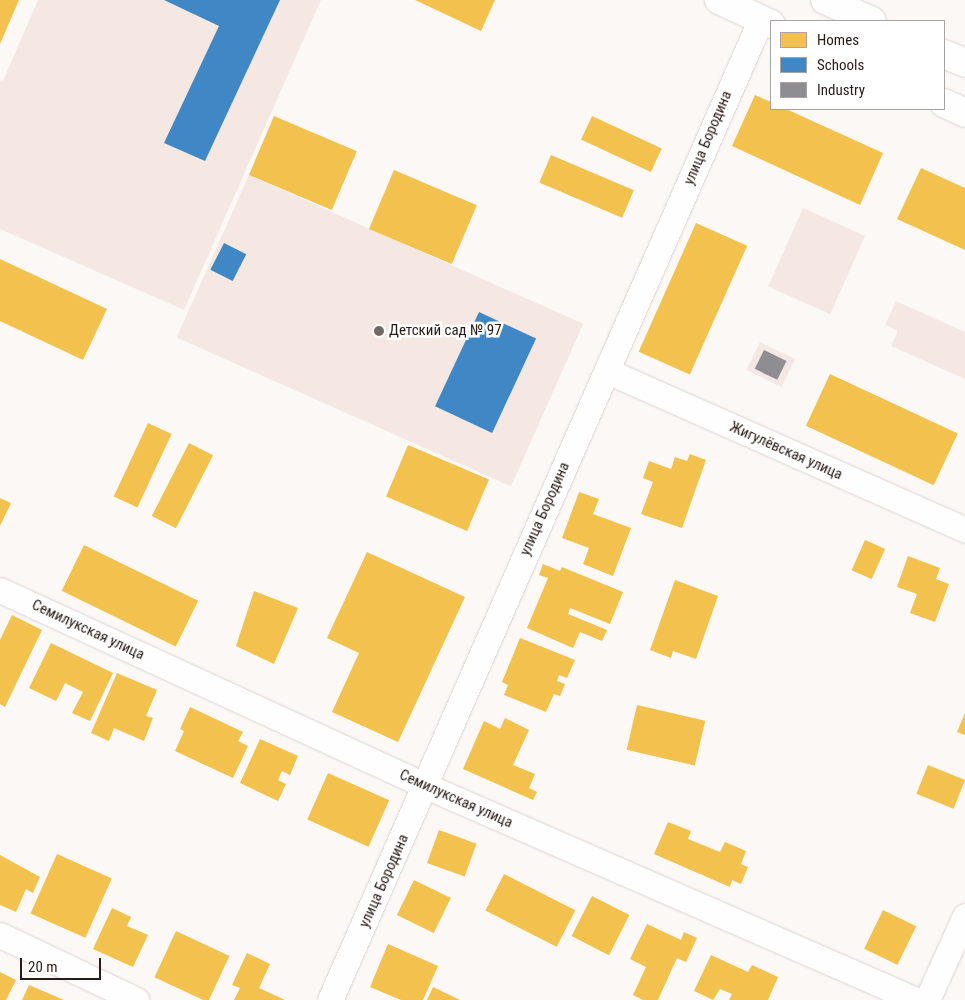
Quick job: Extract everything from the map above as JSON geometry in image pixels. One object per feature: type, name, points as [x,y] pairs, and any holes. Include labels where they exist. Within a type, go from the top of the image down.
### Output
[{"type":"main road","points":[[719,0],[766,22]]},
{"type":"main road","points":[[825,0],[870,20]]},
{"type":"main road","points":[[945,54],[965,63]]},
{"type":"main road","points":[[945,103],[965,112]]},
{"type":"street","name":"улица Бородина","points":[[330,1000],[426,786],[607,371],[766,22]]},
{"type":"street","name":"Жигулёвская улица","points":[[607,371],[965,530]]},
{"type":"street","name":"Семилукская улица","points":[[0,590],[426,786],[916,1000]]},
{"type":"street","points":[[927,1000],[965,916]]},
{"type":"street","points":[[0,936],[136,1000]]},
{"type":"shaded area","points":[[38,0],[321,0],[184,310],[0,229],[0,80],[3,81]]},
{"type":"shaded area","name":"Детский сад № 97","points":[[249,175],[583,324],[511,486],[177,338]]},
{"type":"shaded area","points":[[803,208],[865,236],[830,314],[768,287]]},
{"type":"shaded area","points":[[896,301],[965,332],[965,379],[891,346],[898,331],[885,325]]},
{"type":"shaded area","points":[[760,342],[795,359],[781,387],[746,370]]},
{"type":"building: Homes","points":[[0,0],[19,0],[0,44]]},
{"type":"building: Homes","points":[[415,0],[495,0],[481,31]]},
{"type":"building: Homes","points":[[755,95],[770,102],[770,110],[788,110],[883,153],[860,205],[732,146]]},
{"type":"building: Homes","points":[[274,116],[357,151],[332,210],[249,175]]},
{"type":"building: Homes","points":[[592,116],[662,149],[651,172],[581,140]]},
{"type":"building: Homes","points":[[551,155],[634,190],[622,218],[539,183]]},
{"type":"building: Homes","points":[[921,168],[965,188],[965,250],[897,219]]},
{"type":"building: Homes","points":[[394,170],[477,205],[452,264],[369,229]]},
{"type":"building: Homes","points":[[696,223],[747,246],[690,375],[639,352]]},
{"type":"building: Homes","points":[[0,259],[107,309],[83,360],[0,321]]},
{"type":"building: Homes","points":[[830,374],[958,434],[934,485],[806,426]]},
{"type":"building: Homes","points":[[148,423],[172,434],[137,507],[114,496]]},
{"type":"building: Homes","points":[[189,443],[213,455],[176,528],[152,516]]},
{"type":"building: Homes","points":[[408,445],[489,479],[467,531],[386,497]]},
{"type":"building: Homes","points":[[690,454],[706,460],[682,528],[641,514],[653,482],[643,478],[649,461],[671,469],[675,457],[687,461]]},
{"type":"building: Homes","points":[[579,492],[599,499],[593,514],[631,528],[613,576],[583,564],[589,548],[562,538]]},
{"type":"building: Homes","points":[[0,498],[11,503],[0,526]]},
{"type":"building: Homes","points":[[865,540],[885,549],[872,579],[852,570]]},
{"type":"building: Homes","points":[[84,545],[198,601],[176,647],[62,591]]},
{"type":"building: Homes","points":[[367,552],[465,597],[398,742],[332,712],[359,653],[327,638]]},
{"type":"building: Homes","points":[[908,556],[940,568],[936,579],[949,584],[935,622],[910,613],[917,594],[897,587]]},
{"type":"building: Homes","points":[[543,564],[560,571],[562,567],[623,592],[610,624],[570,608],[568,614],[607,630],[602,641],[580,632],[573,648],[527,628],[548,578],[539,575]]},
{"type":"building: Homes","points":[[675,580],[718,596],[696,659],[673,651],[671,658],[650,650]]},
{"type":"building: Homes","points":[[254,591],[298,608],[274,664],[236,646]]},
{"type":"building: Homes","points":[[12,615],[42,630],[5,707],[0,704],[0,640]]},
{"type":"building: Homes","points":[[520,638],[575,660],[567,678],[559,675],[557,681],[565,684],[560,696],[554,694],[546,712],[504,695],[508,685],[502,682]]},
{"type":"building: Homes","points":[[51,643],[113,673],[90,721],[72,713],[83,692],[65,683],[56,701],[29,688]]},
{"type":"building: Homes","points":[[117,673],[157,690],[146,716],[153,718],[144,741],[114,728],[109,741],[91,733]]},
{"type":"building: Homes","points":[[637,705],[705,721],[695,766],[627,750]]},
{"type":"building: Homes","points":[[190,707],[243,732],[238,741],[248,746],[233,778],[175,751],[184,731],[180,729]]},
{"type":"building: Homes","points":[[965,713],[965,735],[957,732]]},
{"type":"building: Homes","points":[[505,718],[529,730],[513,765],[535,774],[529,788],[537,792],[533,800],[463,769],[484,721],[500,729]]},
{"type":"building: Homes","points":[[260,739],[298,756],[290,775],[282,771],[278,780],[286,784],[278,801],[240,783]]},
{"type":"building: Homes","points":[[928,765],[965,780],[953,809],[916,794]]},
{"type":"building: Homes","points":[[328,773],[389,800],[368,847],[307,820]]},
{"type":"building: Homes","points":[[668,822],[691,831],[688,839],[720,852],[725,842],[746,851],[741,864],[748,867],[741,884],[732,880],[730,887],[654,854]]},
{"type":"building: Homes","points":[[439,830],[477,844],[465,877],[427,863]]},
{"type":"building: Homes","points":[[57,854],[112,878],[85,938],[31,913]]},
{"type":"building: Homes","points":[[0,855],[40,877],[33,893],[26,889],[16,912],[0,905]]},
{"type":"building: Homes","points":[[504,874],[575,910],[557,947],[485,911]]},
{"type":"building: Homes","points":[[414,880],[451,898],[434,933],[397,915]]},
{"type":"building: Homes","points":[[592,896],[629,915],[609,955],[572,936]]},
{"type":"building: Homes","points":[[112,908],[131,917],[127,926],[148,935],[133,967],[93,949]]},
{"type":"building: Homes","points":[[883,910],[916,926],[897,965],[864,949]]},
{"type":"building: Homes","points":[[647,924],[681,940],[684,932],[697,938],[686,962],[677,958],[658,1000],[643,1000],[633,995],[646,967],[630,959]]},
{"type":"building: Homes","points":[[176,931],[229,956],[209,1000],[203,1000],[154,977]]},
{"type":"building: Homes","points":[[388,944],[438,966],[423,1000],[401,1000],[370,987]]},
{"type":"building: Homes","points":[[247,953],[270,964],[259,988],[285,1000],[234,1000],[240,988],[232,985]]},
{"type":"building: Homes","points":[[711,955],[748,972],[752,965],[778,977],[768,1000],[729,1000],[732,994],[720,989],[713,1000],[694,991]]},
{"type":"building: Homes","points":[[0,972],[16,980],[6,1000],[0,1000]]},
{"type":"building: Homes","points":[[29,985],[64,1000],[22,1000]]},
{"type":"building: Homes","points":[[433,987],[460,1000],[427,1000]]},
{"type":"building: Schools","points":[[164,0],[280,0],[205,161],[164,143],[219,26]]},
{"type":"building: Schools","points":[[224,243],[246,254],[233,281],[210,270]]},
{"type":"building: Schools","points":[[479,312],[536,339],[492,433],[435,406]]},
{"type":"building: Industry","points":[[764,350],[786,361],[777,380],[755,369]]},
{"type":"place","name":"Детский сад № 97","points":[[379,331]]}]
